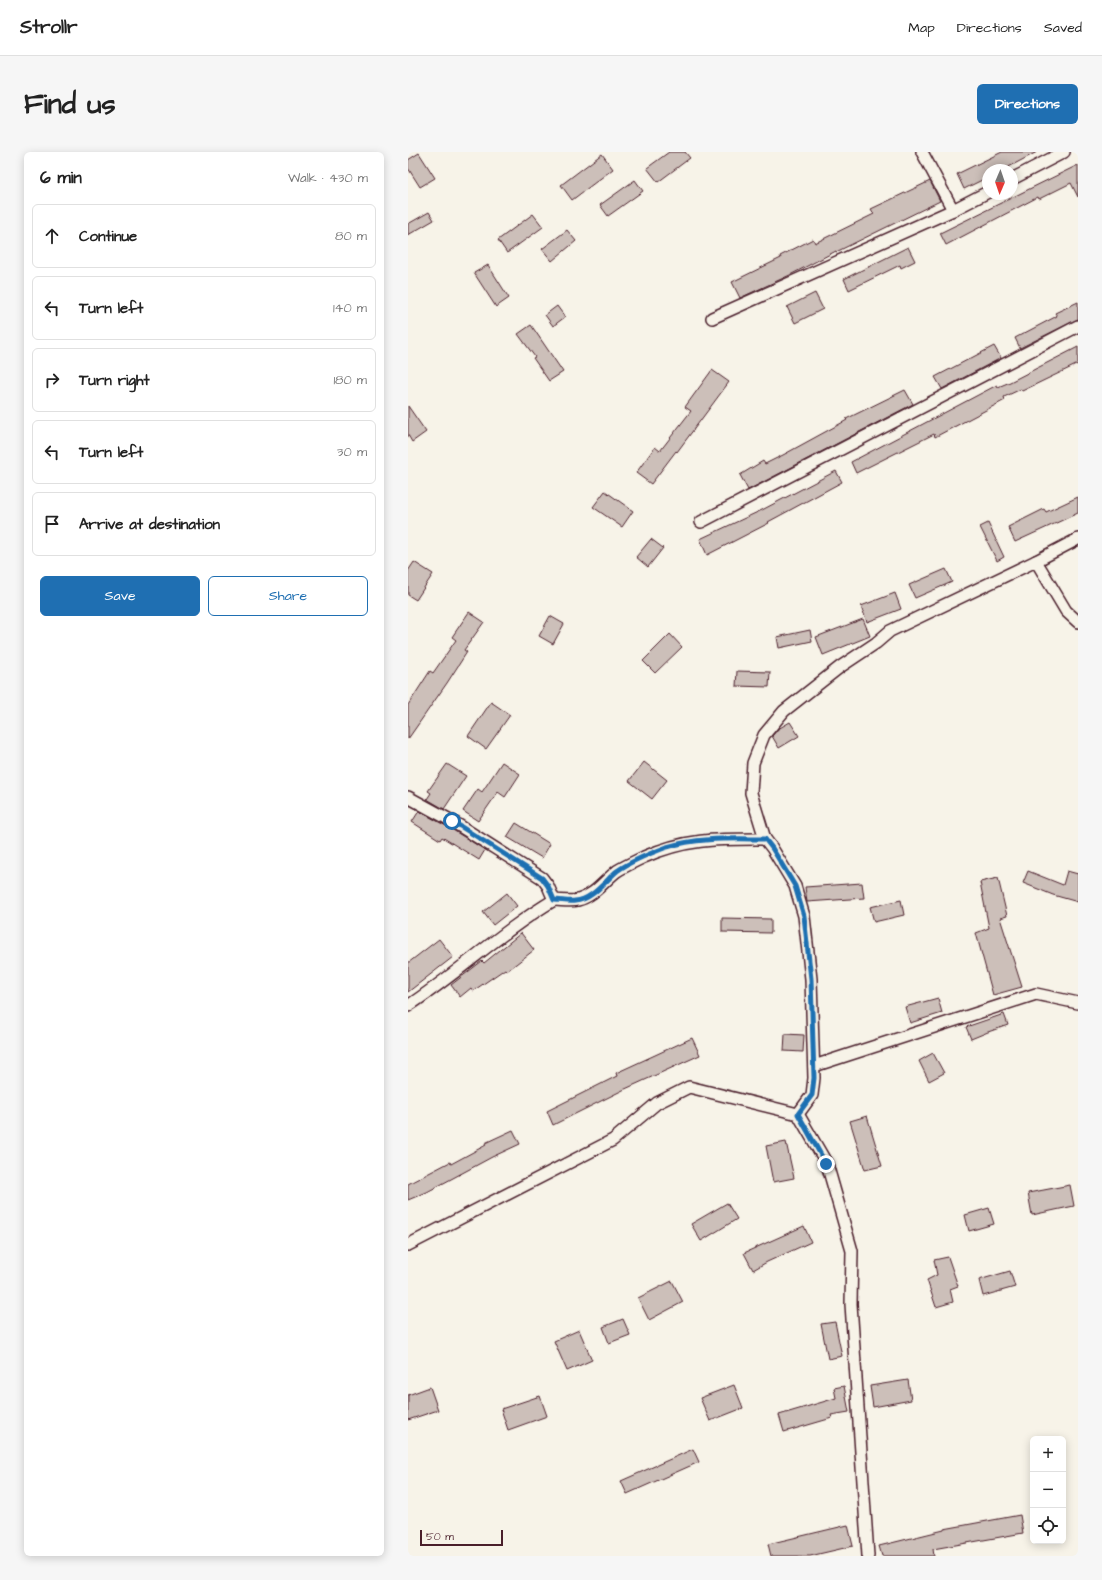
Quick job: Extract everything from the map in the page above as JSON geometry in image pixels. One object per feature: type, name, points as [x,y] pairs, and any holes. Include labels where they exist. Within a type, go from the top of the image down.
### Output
[{"type":"street","points":[[922,152],[953,210]]},
{"type":"street","points":[[1018,176],[1064,152]]},
{"type":"street","points":[[712,318],[953,210],[982,195]]},
{"type":"street","points":[[701,522],[1078,326]]},
{"type":"street","points":[[798,1114],[812,1095],[814,1066],[811,979],[804,916],[795,886],[765,839],[751,793],[752,763],[764,735],[784,711],[840,667],[876,643],[890,631],[1036,561],[1078,539]]},
{"type":"street","points":[[1036,561],[1066,610],[1078,622]]},
{"type":"street","points":[[408,797],[452,821],[542,878],[548,886],[554,900]]},
{"type":"street","points":[[408,1006],[429,992],[521,921],[554,900],[576,901],[582,899],[590,895],[618,871],[644,857],[668,847],[691,842],[723,839],[765,839]]},
{"type":"street","points":[[814,1066],[1036,994],[1078,1003]]},
{"type":"street","points":[[408,1245],[613,1140],[657,1103],[690,1087],[798,1114],[826,1164],[852,1251],[851,1304],[868,1556]]},
{"type":"building","points":[[669,152],[685,152],[690,158],[658,182],[647,168]]},
{"type":"building","points":[[1002,152],[1037,152],[1014,164],[982,164],[982,180],[964,189],[957,174]]},
{"type":"building","points":[[419,153],[435,178],[420,187],[408,168],[408,160]]},
{"type":"building","points":[[602,154],[613,169],[572,200],[561,185]]},
{"type":"building","points":[[1078,165],[1078,197],[1071,183],[1039,199],[1038,197],[946,245],[940,233],[1007,200],[1018,200],[1018,195]]},
{"type":"building","points":[[635,180],[643,191],[608,216],[600,205]]},
{"type":"building","points":[[930,181],[940,201],[740,298],[732,282],[781,258],[780,256],[813,239],[815,243],[874,214],[871,209]]},
{"type":"building","points":[[429,212],[434,220],[408,235],[408,224]]},
{"type":"building","points":[[533,214],[543,227],[507,253],[498,240]]},
{"type":"building","points":[[567,230],[576,241],[552,261],[542,249]]},
{"type":"building","points":[[908,247],[915,261],[901,268],[900,265],[849,290],[844,279]]},
{"type":"building","points":[[488,265],[509,298],[496,307],[474,273]]},
{"type":"building","points":[[815,293],[823,309],[795,323],[787,307]]},
{"type":"building","points":[[1078,302],[1078,319],[1020,348],[1015,338],[1057,316],[1055,313]]},
{"type":"building","points":[[557,306],[565,317],[553,326],[545,315]]},
{"type":"building","points":[[531,325],[563,372],[549,381],[533,358],[535,357],[518,334]]},
{"type":"building","points":[[994,346],[1001,358],[942,389],[935,377]]},
{"type":"building","points":[[1078,347],[1078,364],[1022,391],[1021,389],[1004,397],[1005,400],[935,437],[934,434],[856,473],[851,462],[997,385],[998,387],[1010,382]]},
{"type":"building","points":[[712,370],[729,382],[677,452],[676,451],[651,484],[636,473],[655,447],[660,451],[691,411],[685,407]]},
{"type":"building","points":[[905,390],[913,404],[748,490],[740,475],[763,461],[765,464],[783,455],[847,420],[846,419]]},
{"type":"building","points":[[408,406],[426,432],[412,442],[408,435]]},
{"type":"building","points":[[836,471],[842,482],[768,522],[769,523],[707,555],[700,539],[762,510]]},
{"type":"building","points":[[605,491],[633,511],[622,527],[593,507]]},
{"type":"building","points":[[1078,497],[1078,513],[1015,542],[1008,527],[1044,509],[1046,512]]},
{"type":"building","points":[[988,523],[1004,557],[997,561],[980,527]]},
{"type":"building","points":[[651,539],[663,548],[648,567],[636,557]]},
{"type":"building","points":[[414,562],[433,574],[416,600],[408,595],[408,571]]},
{"type":"building","points":[[946,569],[952,582],[915,598],[909,585]]},
{"type":"building","points":[[895,593],[901,609],[867,622],[861,606]]},
{"type":"building","points":[[469,612],[484,622],[464,650],[467,652],[447,683],[408,739],[408,705],[430,671],[433,673],[456,640],[452,637]]},
{"type":"building","points":[[550,616],[564,624],[553,644],[539,636]]},
{"type":"building","points":[[863,619],[870,636],[823,655],[816,637]]},
{"type":"building","points":[[810,630],[812,641],[779,648],[777,637]]},
{"type":"building","points":[[670,634],[682,647],[655,673],[643,661]]},
{"type":"building","points":[[737,671],[770,672],[769,687],[736,686]]},
{"type":"building","points":[[491,702],[510,715],[486,749],[468,736]]},
{"type":"building","points":[[790,722],[799,736],[779,748],[772,736],[778,729]]},
{"type":"building","points":[[502,762],[520,774],[505,797],[498,792],[478,821],[463,811],[478,789],[482,792]]},
{"type":"building","points":[[644,762],[667,780],[652,799],[629,781]]},
{"type":"building","points":[[447,764],[466,776],[444,809],[427,799],[431,793],[428,791]]},
{"type":"building","points":[[419,811],[485,850],[479,860],[442,837],[440,840],[412,822]]},
{"type":"building","points":[[516,823],[550,844],[542,858],[507,837]]},
{"type":"building","points":[[1028,871],[1063,885],[1067,871],[1078,874],[1078,902],[1053,895],[1023,883]]},
{"type":"building","points":[[998,878],[1007,916],[1000,918],[1022,987],[993,995],[976,933],[989,928],[980,882]]},
{"type":"building","points":[[862,883],[864,898],[807,902],[805,887]]},
{"type":"building","points":[[507,893],[517,906],[493,925],[483,912]]},
{"type":"building","points":[[901,900],[904,915],[874,922],[870,907]]},
{"type":"building","points":[[722,918],[771,919],[771,933],[722,932]]},
{"type":"building","points":[[521,933],[534,950],[507,971],[505,969],[473,991],[471,988],[460,997],[451,985],[482,961],[484,963]]},
{"type":"building","points":[[439,939],[453,957],[408,992],[408,963]]},
{"type":"building","points":[[938,998],[942,1013],[910,1023],[905,1007]]},
{"type":"building","points":[[1004,1014],[1008,1025],[971,1039],[966,1027]]},
{"type":"building","points":[[785,1034],[804,1035],[803,1052],[784,1051]]},
{"type":"building","points":[[692,1038],[700,1055],[623,1090],[553,1125],[547,1111],[617,1076],[616,1073]]},
{"type":"building","points":[[933,1053],[944,1073],[929,1081],[919,1061]]},
{"type":"building","points":[[867,1116],[882,1166],[865,1170],[850,1121]]},
{"type":"building","points":[[513,1130],[520,1144],[492,1157],[427,1192],[408,1200],[408,1184],[450,1162],[451,1164],[486,1145],[485,1143]]},
{"type":"building","points":[[786,1142],[794,1178],[773,1182],[766,1146]]},
{"type":"building","points":[[1070,1185],[1074,1206],[1032,1215],[1028,1193]]},
{"type":"building","points":[[727,1203],[737,1219],[701,1241],[691,1224]]},
{"type":"building","points":[[989,1208],[994,1224],[969,1231],[965,1215]]},
{"type":"building","points":[[804,1226],[811,1242],[753,1270],[744,1253]]},
{"type":"building","points":[[948,1257],[958,1286],[950,1289],[953,1302],[936,1307],[927,1280],[937,1275],[934,1260]]},
{"type":"building","points":[[1010,1271],[1015,1287],[983,1296],[979,1280]]},
{"type":"building","points":[[672,1281],[683,1302],[649,1320],[638,1298]]},
{"type":"building","points":[[623,1319],[630,1335],[609,1343],[603,1327]]},
{"type":"building","points":[[835,1322],[842,1356],[828,1359],[821,1324]]},
{"type":"building","points":[[579,1330],[592,1360],[567,1371],[554,1341]]},
{"type":"building","points":[[908,1380],[911,1400],[873,1407],[870,1386]]},
{"type":"building","points":[[734,1385],[743,1408],[710,1421],[700,1398]]},
{"type":"building","points":[[844,1386],[849,1412],[831,1415],[832,1418],[784,1432],[779,1415],[836,1398],[834,1388]]},
{"type":"building","points":[[430,1387],[438,1410],[408,1420],[408,1395]]},
{"type":"building","points":[[540,1396],[547,1416],[508,1430],[501,1409]]},
{"type":"building","points":[[693,1449],[699,1462],[627,1494],[621,1481]]},
{"type":"building","points":[[1020,1515],[1023,1533],[933,1549],[934,1556],[882,1556],[879,1546],[944,1529]]},
{"type":"building","points":[[848,1525],[853,1546],[810,1556],[771,1556],[768,1544]]},
{"type":"route","points":[[452,821],[542,878],[548,886],[554,900],[576,901],[582,899],[590,895],[618,871],[644,857],[668,847],[691,842],[723,839],[765,839],[795,886],[804,916],[811,979],[814,1078],[812,1095],[798,1114],[826,1164]]}]
